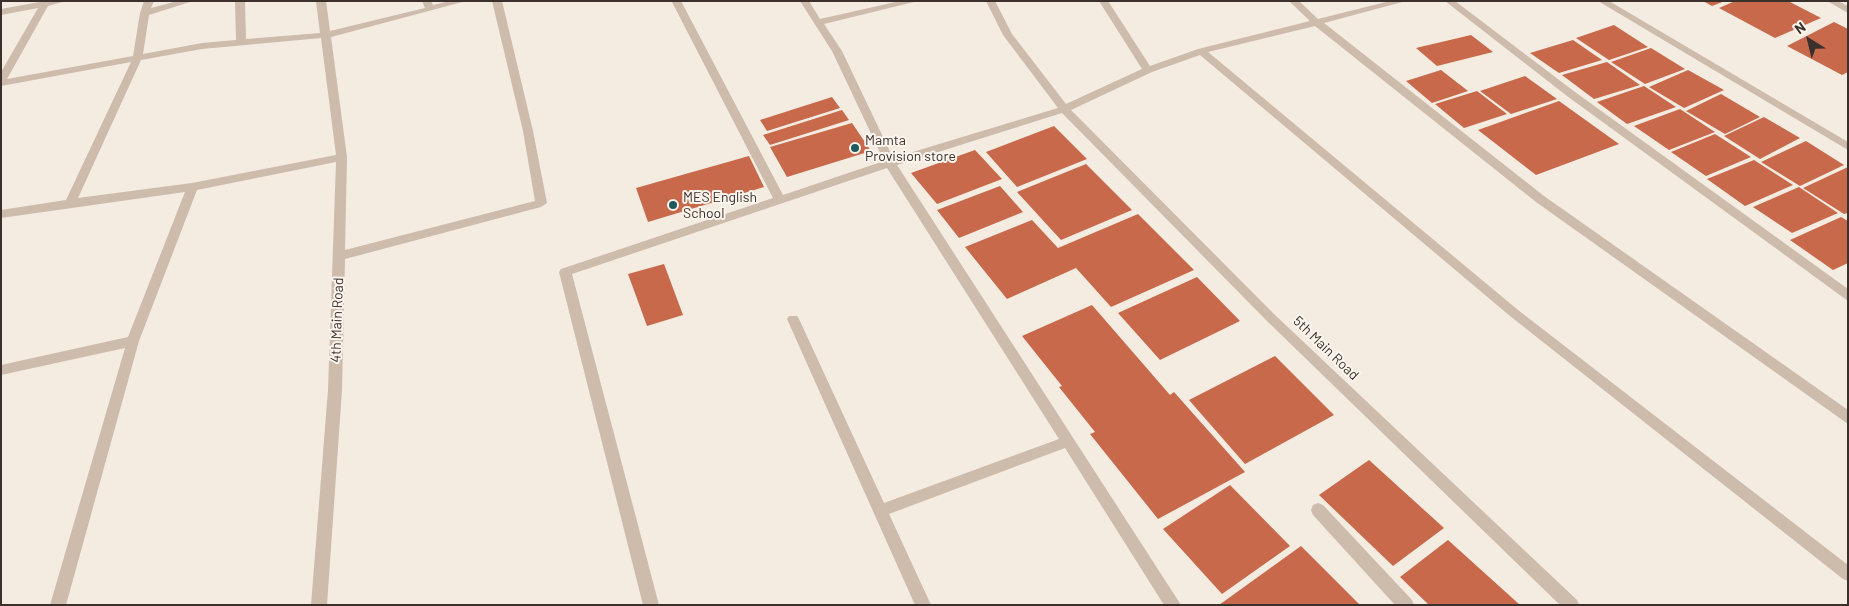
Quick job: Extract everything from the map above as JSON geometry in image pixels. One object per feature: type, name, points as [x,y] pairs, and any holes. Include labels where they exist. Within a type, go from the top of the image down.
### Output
[{"type":"street","points":[[1,12],[62,1]]},
{"type":"street","points":[[70,203],[138,57],[148,1]]},
{"type":"street","points":[[145,13],[190,1]]},
{"type":"street","points":[[240,1],[241,43]]},
{"type":"street","name":"4th Main Road","points":[[319,605],[335,390],[342,157],[321,1]]},
{"type":"street","points":[[1,82],[202,46],[326,35],[428,5],[462,1]]},
{"type":"street","points":[[339,256],[541,203],[528,131],[497,1]]},
{"type":"street","points":[[804,1],[837,51],[890,163],[1173,605]]},
{"type":"street","points":[[818,22],[914,1]]},
{"type":"street","name":"5th Main Road","points":[[990,1],[1008,35],[1064,109],[1271,318],[1571,605]]},
{"type":"street","points":[[1103,1],[1148,70]]},
{"type":"street","points":[[1293,1],[1316,22],[1540,199],[1848,418]]},
{"type":"street","points":[[651,605],[565,272],[779,199],[1064,109],[1148,70],[1201,51],[1402,1]]},
{"type":"street","points":[[1449,1],[1571,94],[1848,296]]},
{"type":"street","points":[[1602,1],[1848,147]]},
{"type":"street","points":[[1831,1],[1848,10]]},
{"type":"street","points":[[677,2],[779,199]]},
{"type":"street","points":[[1,82],[44,5]]},
{"type":"street","points":[[1201,51],[1514,313],[1848,574]]},
{"type":"street","points":[[1,214],[192,187],[342,157]]},
{"type":"street","points":[[58,605],[133,341],[192,187]]},
{"type":"street","points":[[793,319],[923,605]]},
{"type":"street","points":[[1,370],[133,341]]},
{"type":"street","points":[[880,511],[1069,441]]},
{"type":"street","points":[[1318,510],[1406,605]]},
{"type":"building","points":[[1703,1],[1725,1],[1712,6]]},
{"type":"building","points":[[1735,1],[1788,1],[1821,18],[1775,38],[1719,8]]},
{"type":"building","points":[[1834,22],[1848,29],[1848,72],[1842,75],[1787,46]]},
{"type":"building","points":[[1614,25],[1648,47],[1609,60],[1576,38]]},
{"type":"building","points":[[1471,35],[1493,52],[1437,66],[1416,48]]},
{"type":"building","points":[[1573,40],[1602,60],[1559,73],[1530,53]]},
{"type":"building","points":[[1651,48],[1685,69],[1645,84],[1611,62]]},
{"type":"building","points":[[1607,62],[1640,85],[1594,99],[1562,75]]},
{"type":"building","points":[[1441,70],[1468,91],[1432,103],[1406,81]]},
{"type":"building","points":[[1688,70],[1724,90],[1684,108],[1649,87]]},
{"type":"building","points":[[1525,76],[1557,99],[1511,114],[1480,91]]},
{"type":"building","points":[[1644,86],[1676,107],[1627,124],[1597,102]]},
{"type":"building","points":[[1477,91],[1507,114],[1464,128],[1435,104]]},
{"type":"building","points":[[1721,94],[1760,117],[1725,134],[1686,111]]},
{"type":"building","points":[[832,97],[840,108],[767,131],[760,120]]},
{"type":"building","points":[[1559,101],[1619,144],[1536,175],[1478,130]]},
{"type":"building","points":[[1680,109],[1715,132],[1669,150],[1634,126]]},
{"type":"building","points":[[842,110],[849,120],[770,145],[763,135]]},
{"type":"building","points":[[1764,117],[1800,138],[1760,159],[1724,136]]},
{"type":"building","points":[[852,123],[871,151],[787,177],[770,147]]},
{"type":"building","points":[[1054,126],[1087,159],[1017,187],[986,152]]},
{"type":"building","points":[[1715,134],[1751,157],[1706,176],[1671,152]]},
{"type":"building","points":[[1806,141],[1844,165],[1800,186],[1761,162]]},
{"type":"building","points":[[975,150],[1002,179],[937,204],[911,173]]},
{"type":"building","name":"MES English School","points":[[749,156],[764,187],[648,222],[636,188]]},
{"type":"building","points":[[1754,160],[1793,185],[1745,206],[1707,179]]},
{"type":"building","points":[[1086,164],[1132,210],[1061,240],[1017,192]]},
{"type":"building","points":[[1848,167],[1848,213],[1844,214],[1803,188]]},
{"type":"building","points":[[1000,186],[1023,212],[959,238],[937,210]]},
{"type":"building","points":[[1799,187],[1838,213],[1792,233],[1753,207]]},
{"type":"building","points":[[1138,214],[1194,270],[1111,307],[1076,268],[1007,299],[965,247],[1032,220],[1058,248]]},
{"type":"building","points":[[1841,217],[1848,221],[1848,263],[1833,270],[1790,240]]},
{"type":"building","points":[[664,264],[683,315],[647,326],[628,274]]},
{"type":"building","points":[[1197,277],[1240,321],[1160,360],[1118,313]]},
{"type":"building","points":[[1092,305],[1170,395],[1174,392],[1245,472],[1158,519],[1090,434],[1095,432],[1059,387],[1062,386],[1022,336]]},
{"type":"building","points":[[1275,356],[1334,415],[1245,464],[1189,400]]},
{"type":"building","points":[[1369,460],[1444,528],[1393,566],[1319,495]]},
{"type":"building","points":[[1230,485],[1290,546],[1222,594],[1163,529]]},
{"type":"building","points":[[1448,540],[1520,605],[1429,605],[1400,577]]},
{"type":"building","points":[[1301,546],[1360,605],[1219,605]]},
{"type":"place","name":"Mamta Provision store","points":[[855,148]]},
{"type":"place","name":"MES English School","points":[[673,205]]}]
